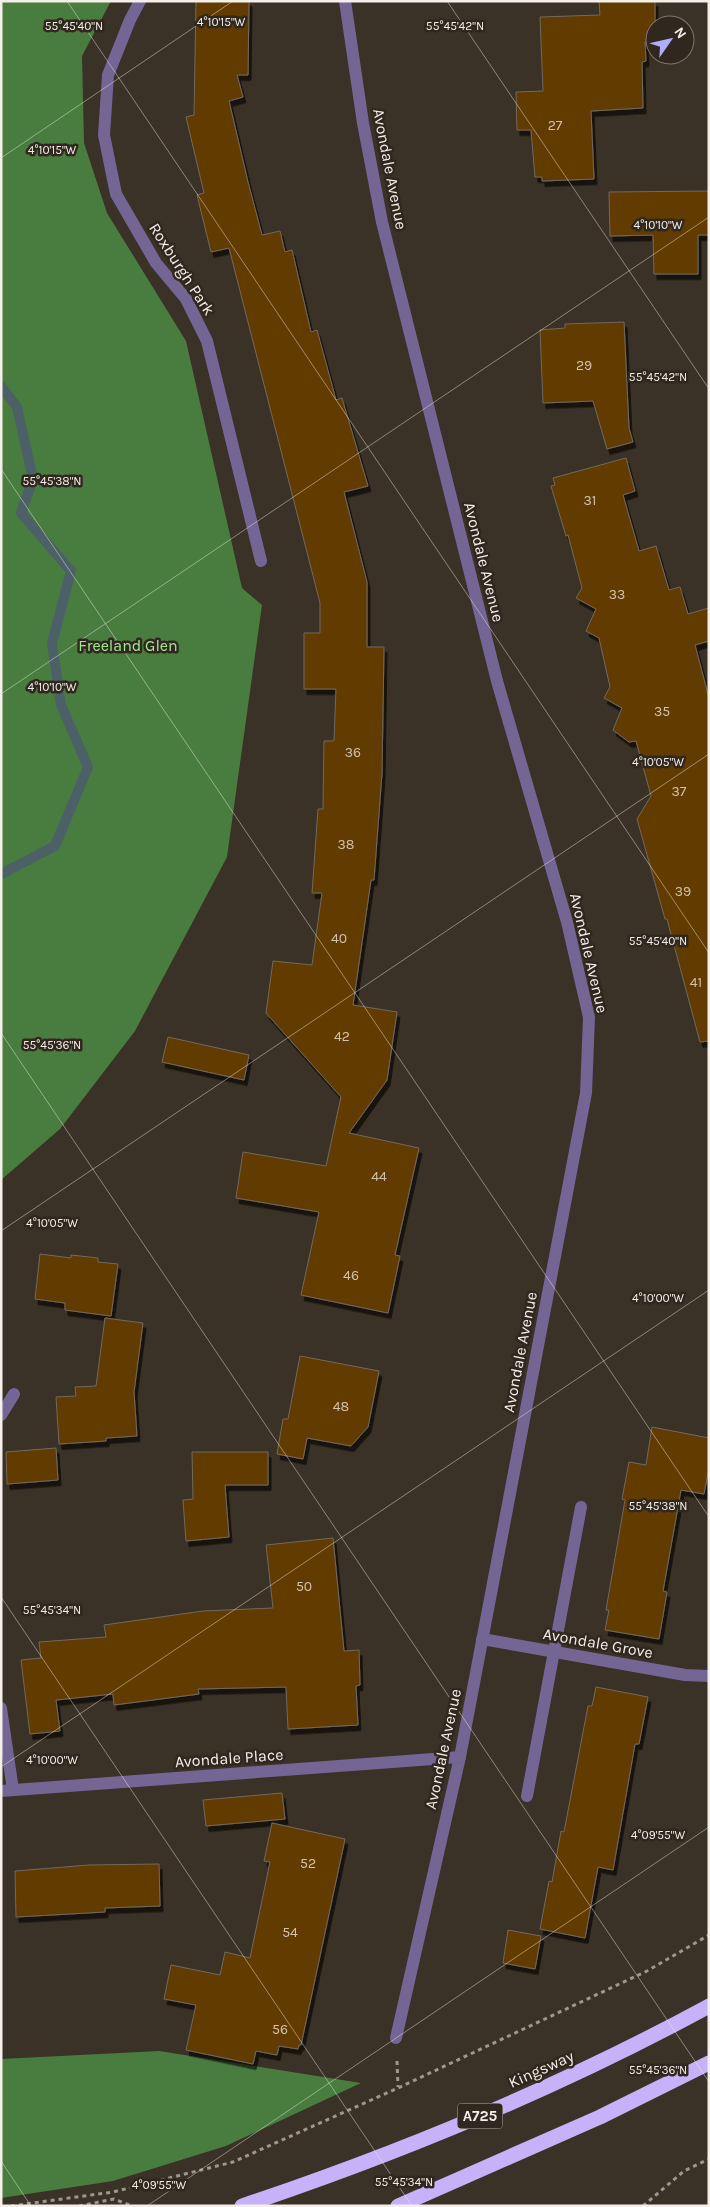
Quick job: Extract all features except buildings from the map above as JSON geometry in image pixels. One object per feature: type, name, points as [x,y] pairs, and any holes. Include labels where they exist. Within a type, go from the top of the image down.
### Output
[{"type":"highway","name":"Kingsway","points":[[242,2206],[367,2162],[457,2126],[580,2071],[709,2006]]},
{"type":"highway","points":[[398,2206],[600,2117],[709,2063]]},
{"type":"street","name":"Roxburgh Park","points":[[140,1],[130,20],[108,75],[104,135],[116,194],[156,263],[186,299],[207,341],[260,561]]},
{"type":"street","name":"Avondale Avenue","points":[[345,1],[364,124],[382,222],[497,681],[567,922],[589,1017],[586,1093],[460,1757],[396,2038]]},
{"type":"street","points":[[1,1415],[14,1394]]},
{"type":"street","points":[[527,1796],[581,1507]]},
{"type":"street","name":"Avondale Grove","points":[[482,1639],[685,1675],[709,1676]]},
{"type":"street","points":[[1,1708],[7,1791]]},
{"type":"street","name":"Avondale Place","points":[[7,1791],[460,1757]]},
{"type":"path","points":[[12,2206],[113,2192],[233,2162],[398,2088],[647,1971],[709,1935]]},
{"type":"path","points":[[643,2206],[684,2171],[709,2159]]},
{"type":"path","points":[[79,2206],[114,2199],[132,2206]]},
{"type":"green space","name":"Freeland Glen","points":[[1,1],[111,1],[82,56],[84,143],[107,213],[186,341],[242,588],[262,605],[227,857],[135,1031],[60,1129],[1,1180]]},
{"type":"green space","points":[[159,2051],[361,2083],[226,2146],[113,2181],[1,2198],[1,2059]]},
{"type":"waterway","points":[[1,386],[17,407],[33,479],[21,513],[71,571],[52,643],[61,705],[88,767],[55,846],[1,874]]}]
